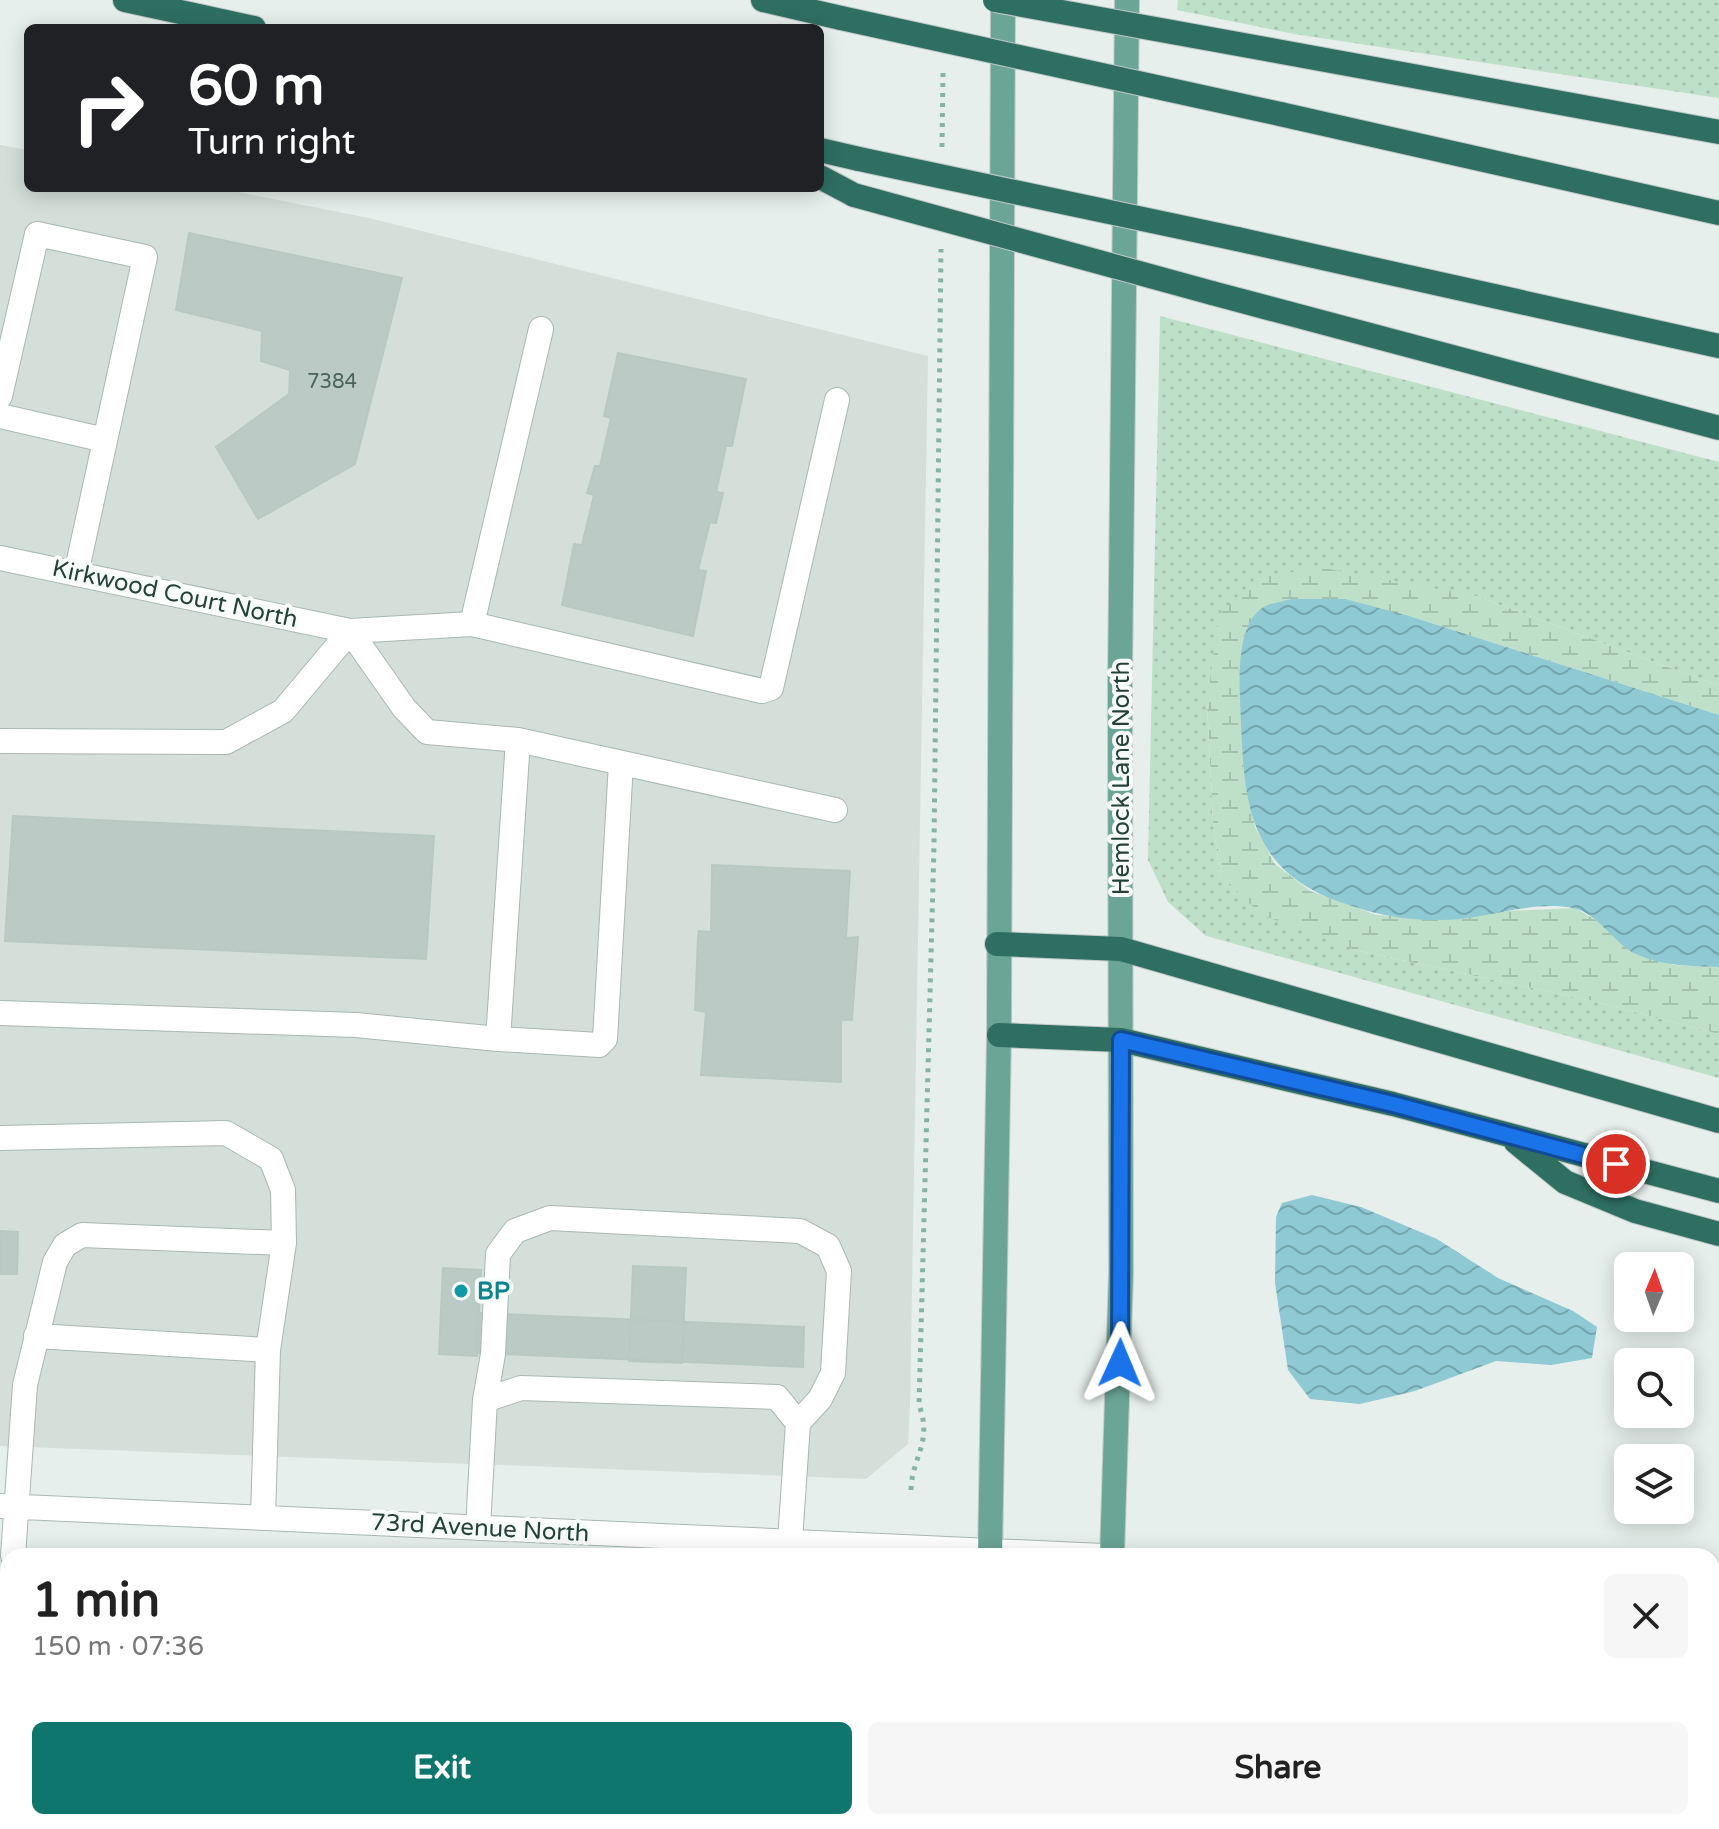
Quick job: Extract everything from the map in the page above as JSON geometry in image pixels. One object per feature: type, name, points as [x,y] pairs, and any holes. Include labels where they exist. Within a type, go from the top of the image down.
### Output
[{"type":"highway","points":[[125,0],[236,24]]},
{"type":"highway","points":[[763,0],[1719,213]]},
{"type":"highway","points":[[995,0],[1719,132]]},
{"type":"highway","points":[[824,151],[1719,346]]},
{"type":"highway","points":[[824,179],[854,195],[1719,428]]},
{"type":"highway","points":[[997,944],[1121,949],[1719,1121]]},
{"type":"highway","points":[[999,1035],[1121,1040],[1393,1104],[1719,1191]]},
{"type":"highway","points":[[1508,1135],[1565,1182],[1635,1211],[1719,1234]]},
{"type":"main road","points":[[990,1548],[999,1035],[1003,0]]},
{"type":"main road","name":"Hemlock Lane North","points":[[1112,1548],[1119,1408],[1127,0]]},
{"type":"street","points":[[0,396],[37,234],[145,257],[76,574]]},
{"type":"street","points":[[472,624],[541,329]]},
{"type":"street","name":"Kirkwood Court North","points":[[0,558],[350,631],[472,624],[762,691],[771,688],[837,400]]},
{"type":"street","points":[[0,416],[105,440]]},
{"type":"street","points":[[0,741],[226,742],[283,711],[350,631],[404,708],[427,732],[518,740],[835,810]]},
{"type":"street","points":[[498,1039],[518,740]]},
{"type":"street","points":[[0,1013],[356,1025],[599,1045],[605,1039],[621,763]]},
{"type":"street","points":[[0,1138],[226,1133],[271,1159],[283,1190],[284,1243],[268,1350],[263,1518]]},
{"type":"street","points":[[478,1528],[498,1254],[515,1231],[550,1218],[800,1231],[828,1246],[839,1271],[833,1373],[820,1399],[798,1423],[790,1541]]},
{"type":"street","points":[[12,1548],[8,1506],[25,1385],[55,1262],[65,1245],[82,1235],[284,1243]]},
{"type":"street","points":[[36,1336],[268,1350]]},
{"type":"street","points":[[485,1400],[521,1388],[777,1397],[798,1423]]},
{"type":"street","name":"73rd Avenue North","points":[[8,1506],[907,1548]]},
{"type":"path","points":[[942,156],[943,62]]},
{"type":"path","points":[[911,1490],[911,1472],[925,1439],[919,1405],[934,845],[942,233]]},
{"type":"shaded area","points":[[0,145],[24,149],[24,192],[238,192],[369,218],[928,356],[908,1444],[866,1479],[0,1446]]},
{"type":"green space","points":[[1178,0],[1719,0],[1719,98],[1294,34],[1177,10]]},
{"type":"green space","points":[[1160,316],[1719,462],[1719,686],[1476,596],[1207,703],[1213,821],[1220,876],[1355,950],[1592,1001],[1719,1034],[1719,1078],[1206,936],[1168,902],[1148,860]]},
{"type":"green space","points":[[1323,568],[1476,596],[1719,686],[1719,715],[1409,616],[1345,599],[1291,599],[1244,634],[1240,694],[1244,771],[1255,827],[1275,864],[1310,891],[1377,915],[1442,920],[1508,911],[1575,908],[1673,965],[1719,967],[1719,1034],[1592,1001],[1355,950],[1262,915],[1220,876],[1213,821],[1207,703],[1219,614],[1259,576]]},
{"type":"water","points":[[1291,599],[1345,599],[1409,616],[1719,715],[1719,967],[1666,963],[1636,954],[1590,916],[1573,908],[1540,906],[1457,919],[1402,918],[1340,902],[1307,887],[1283,868],[1266,847],[1254,822],[1247,794],[1240,676],[1244,637],[1254,616],[1265,606]]},
{"type":"water","points":[[1312,1195],[1361,1207],[1437,1239],[1498,1278],[1573,1311],[1597,1327],[1592,1358],[1551,1365],[1496,1361],[1415,1391],[1360,1404],[1310,1399],[1288,1370],[1275,1283],[1276,1217],[1282,1203]]},
{"type":"building","points":[[189,233],[402,278],[355,464],[258,519],[216,447],[289,394],[290,370],[261,361],[262,331],[176,310]]},
{"type":"building","points":[[618,353],[746,379],[732,446],[726,446],[716,492],[723,493],[716,523],[710,522],[698,570],[706,571],[693,636],[562,605],[574,544],[582,545],[594,495],[587,493],[595,466],[600,466],[611,418],[604,416]]},
{"type":"building","points":[[13,816],[434,836],[426,959],[5,941]]},
{"type":"building","points":[[712,865],[850,871],[846,938],[858,937],[852,1020],[841,1020],[841,1082],[701,1075],[706,1012],[695,1010],[698,937],[699,931],[711,932]]},
{"type":"building","points":[[0,1231],[18,1232],[17,1274],[0,1274]]},
{"type":"building","points":[[633,1266],[686,1268],[682,1363],[629,1361]]},
{"type":"building","name":"BP","points":[[443,1268],[481,1270],[477,1356],[439,1354]]},
{"type":"building","points":[[478,1313],[804,1327],[803,1367],[476,1353]]},
{"type":"place","name":"BP","points":[[461,1291]]},
{"type":"route","points":[[1120,1363],[1121,1040],[1393,1104],[1616,1164]]}]
